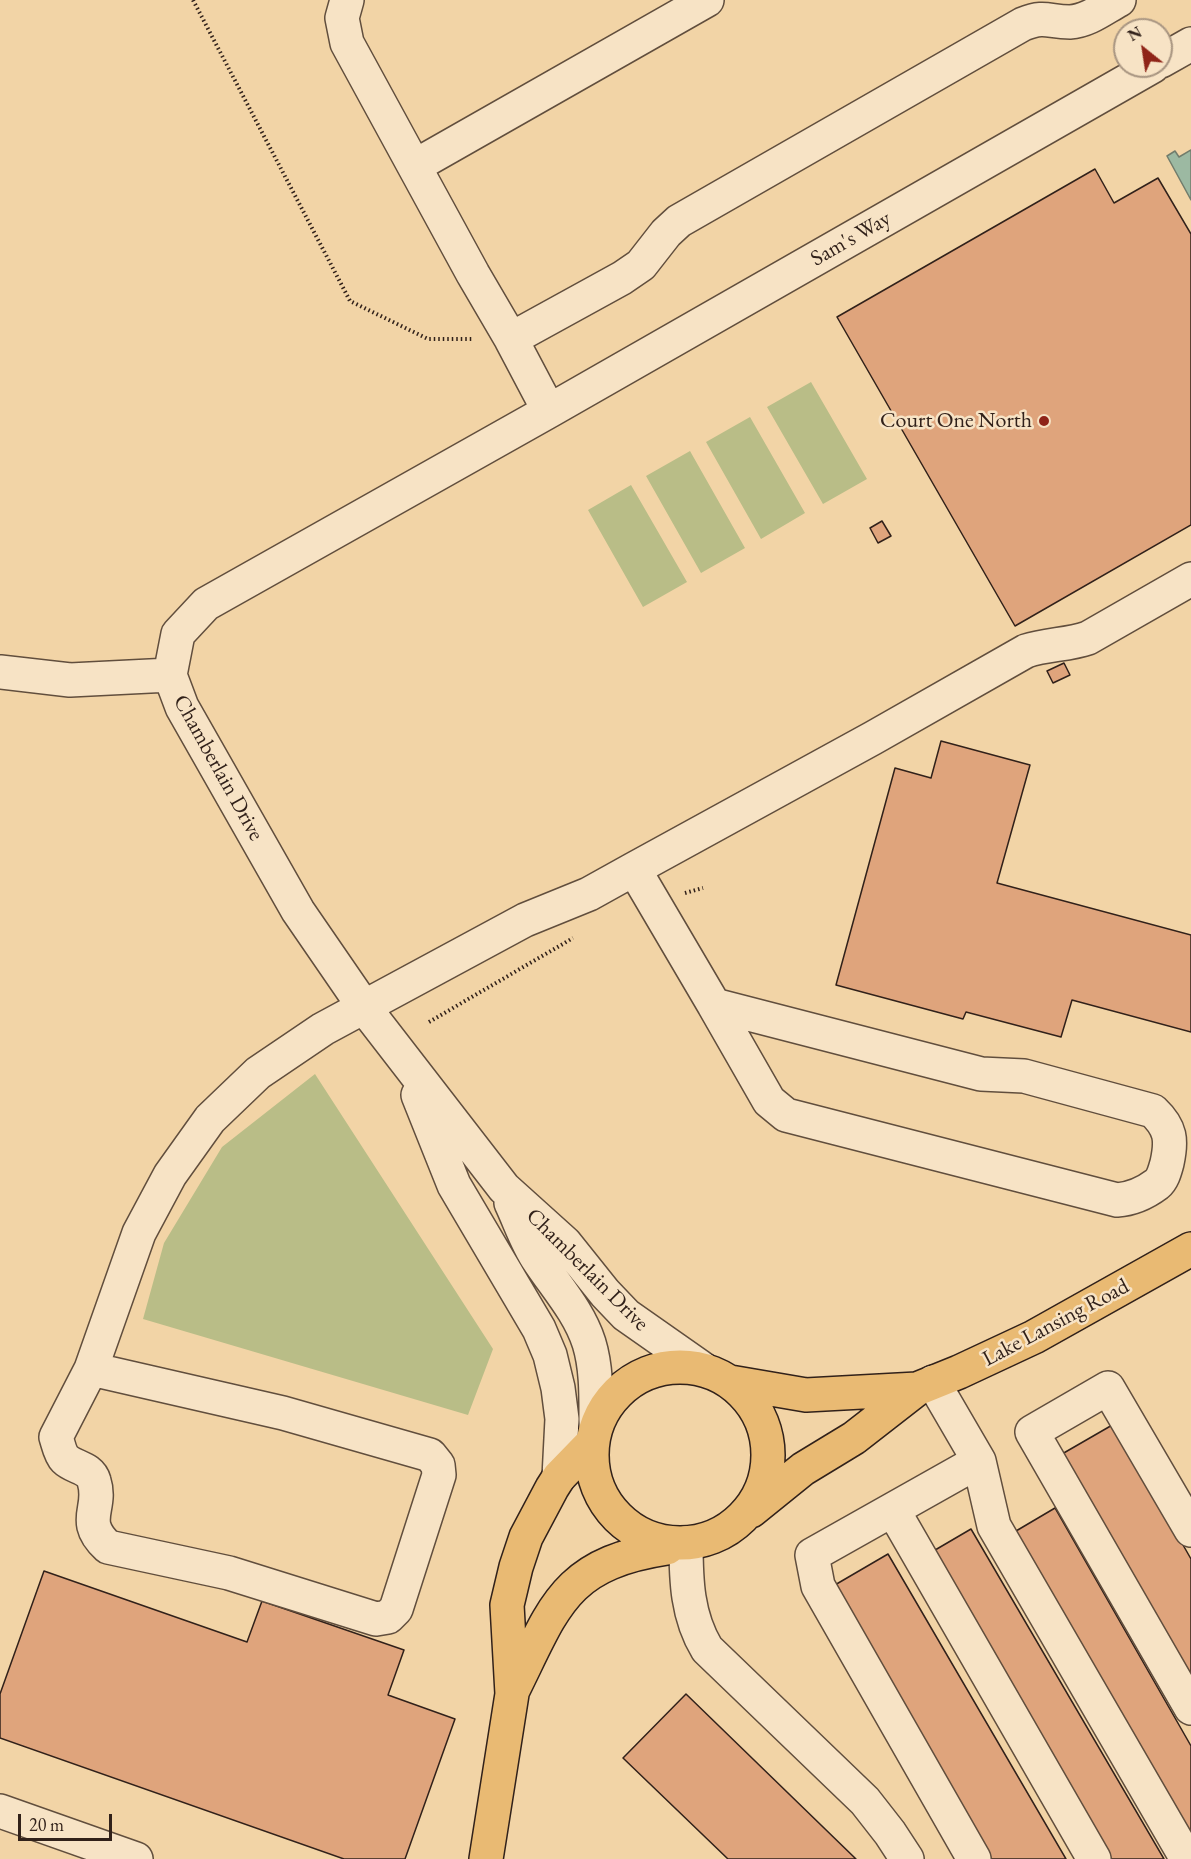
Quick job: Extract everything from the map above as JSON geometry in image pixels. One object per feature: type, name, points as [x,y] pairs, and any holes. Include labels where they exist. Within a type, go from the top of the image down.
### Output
[{"type":"main road","name":"Lake Lansing Road","points":[[740,1520],[803,1469],[854,1438],[925,1385],[1034,1337],[1191,1250]]},
{"type":"main road","points":[[486,1859],[512,1694],[507,1605],[526,1537],[559,1477],[594,1434],[611,1399],[634,1379],[653,1371],[672,1367],[716,1375],[743,1394],[754,1409],[762,1427],[766,1445],[765,1466],[761,1485],[752,1504],[740,1520],[725,1531],[709,1538],[630,1555],[592,1570],[574,1585],[550,1616],[512,1694]]},
{"type":"main road","name":"Lake Lansing Road","points":[[716,1375],[806,1395],[925,1385]]},
{"type":"main road","points":[[594,1434],[592,1460],[596,1477],[612,1508],[639,1533],[655,1540],[680,1543]]},
{"type":"street","points":[[346,0],[342,18],[347,43],[549,411]]},
{"type":"street","points":[[415,166],[707,0]]},
{"type":"street","points":[[511,339],[622,278],[641,265],[666,232],[679,220],[1023,24],[1038,18],[1071,22],[1087,18],[1119,0]]},
{"type":"street","points":[[1173,54],[1191,44]]},
{"type":"street","name":"Sam's Way","points":[[549,411],[1132,78]]},
{"type":"street","name":"Chamberlain Drive","points":[[549,411],[206,604],[178,634],[170,675],[182,707],[298,911],[364,1007],[504,1188],[565,1244],[626,1315],[716,1375]]},
{"type":"street","points":[[91,1369],[284,1413],[430,1455],[438,1465],[439,1475],[396,1609],[388,1617],[376,1619],[230,1573],[108,1547],[97,1537],[93,1526],[96,1486],[94,1478],[88,1471],[65,1459],[56,1437],[91,1369],[139,1233],[170,1175],[210,1119],[258,1073],[323,1029],[525,920],[589,894],[1026,651],[1043,645],[1074,643],[1088,638],[1191,579]]},
{"type":"street","points":[[0,672],[70,680],[170,675]]},
{"type":"street","points":[[634,869],[769,1101],[786,1115],[1117,1200],[1131,1199],[1158,1183],[1164,1173],[1171,1144],[1162,1119],[1153,1111],[1024,1076],[981,1074],[714,1005]]},
{"type":"street","points":[[401,1054],[454,1185],[539,1329],[550,1355],[562,1419],[559,1477]]},
{"type":"street","name":"Chamberlain Drive","points":[[504,1188],[538,1261],[560,1288],[584,1329],[592,1357],[596,1391],[594,1434]]},
{"type":"street","points":[[925,1385],[979,1461],[994,1526],[1187,1859]]},
{"type":"street","points":[[1191,1530],[1108,1388],[1032,1432],[1191,1708]]},
{"type":"street","points":[[974,1859],[818,1586],[812,1555],[979,1461]]},
{"type":"street","points":[[893,1510],[1094,1859]]},
{"type":"street","points":[[680,1543],[687,1589],[697,1629],[707,1649],[865,1801],[907,1859]]},
{"type":"street","points":[[0,1811],[115,1856]]},
{"type":"path","points":[[193,0],[350,301],[428,339],[511,339]]},
{"type":"path","points":[[654,901],[703,888]]},
{"type":"path","points":[[429,1022],[582,933]]},
{"type":"green space","points":[[811,382],[867,479],[823,504],[767,407]]},
{"type":"green space","points":[[750,417],[805,513],[761,539],[706,442]]},
{"type":"green space","points":[[690,451],[745,548],[701,573],[646,476]]},
{"type":"green space","points":[[631,485],[687,582],[643,607],[588,510]]},
{"type":"green space","points":[[315,1074],[493,1349],[468,1415],[143,1319],[164,1243],[222,1147]]},
{"type":"shaded area","points":[[1191,150],[1191,200],[1167,156],[1175,151],[1179,157]]},
{"type":"building","name":"Court One North","points":[[1095,169],[1114,203],[1158,178],[1191,234],[1191,525],[1015,626],[837,317]]},
{"type":"building","points":[[882,521],[891,536],[878,543],[870,528]]},
{"type":"building","points":[[1064,663],[1070,675],[1053,683],[1047,671]]},
{"type":"building","points":[[941,741],[1030,765],[997,883],[1191,935],[1191,1032],[1072,1000],[1061,1037],[966,1012],[963,1019],[836,985],[895,768],[931,778]]},
{"type":"building","points":[[1114,1424],[1191,1559],[1191,1681],[1062,1454]]},
{"type":"building","points":[[1055,1508],[1191,1746],[1191,1838],[1016,1531]]},
{"type":"building","points":[[971,1529],[1164,1859],[1108,1859],[930,1553]]},
{"type":"building","points":[[888,1554],[1066,1859],[986,1859],[828,1589]]},
{"type":"building","points":[[44,1571],[247,1642],[262,1601],[404,1650],[388,1695],[455,1719],[405,1859],[344,1859],[0,1738],[0,1694]]},
{"type":"building","points":[[686,1694],[856,1859],[728,1859],[623,1758]]},
{"type":"place","name":"Court One North","points":[[1044,421]]}]
